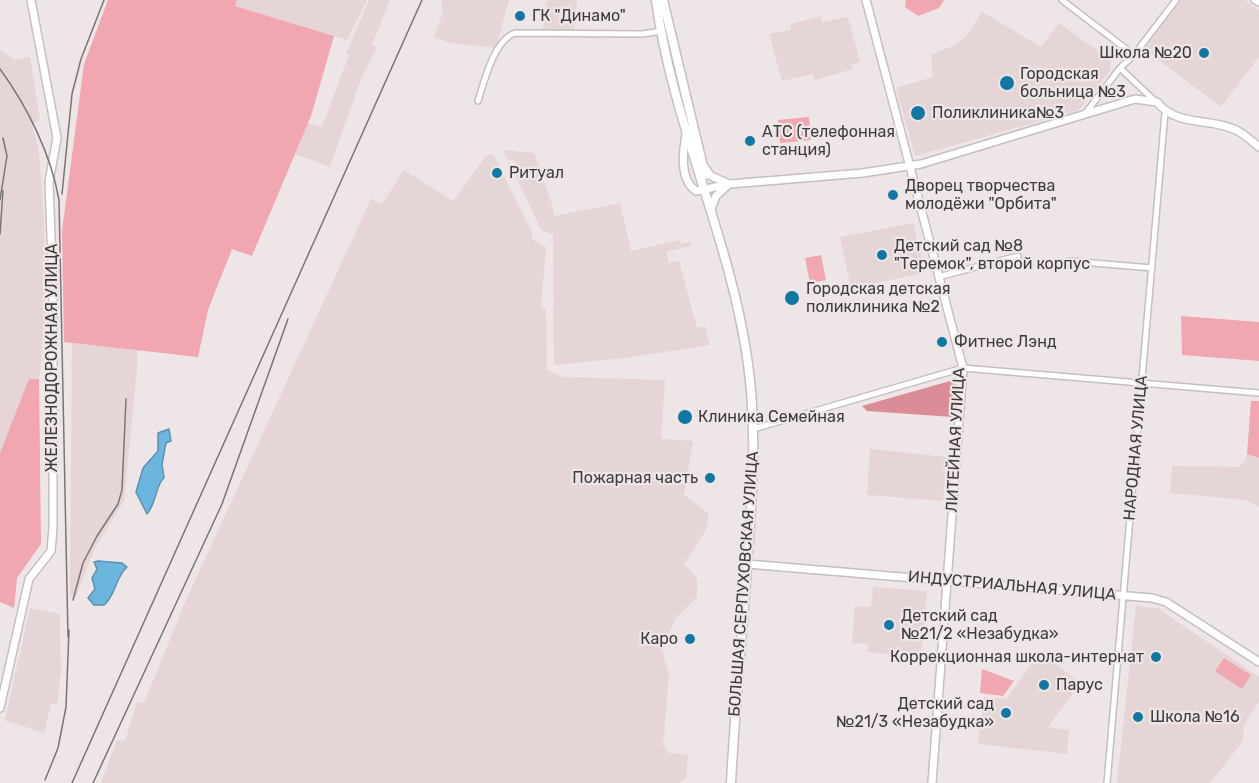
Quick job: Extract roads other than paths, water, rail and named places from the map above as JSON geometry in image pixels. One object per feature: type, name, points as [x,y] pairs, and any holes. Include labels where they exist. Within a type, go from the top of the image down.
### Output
[{"type":"main road","name":"БОЛЬШАЯ СЕРПУХОВСКАЯ УЛИЦА","points":[[656,0],[662,31],[687,128],[706,189],[747,357],[753,429],[753,488],[731,783]]},
{"type":"main road","name":"БОЛЬШАЯ СЕРПУХОВСКАЯ УЛИЦА","points":[[663,0],[703,165],[706,189]]},
{"type":"street","name":"ЖЕЛЕЗНОДОРОЖНАЯ УЛИЦА","points":[[0,708],[29,579],[51,551],[54,528],[53,312],[49,182],[57,138],[31,0]]},
{"type":"street","name":"ЛИТЕЙНАЯ УЛИЦА","points":[[866,0],[963,368],[932,783]]},
{"type":"street","points":[[1062,0],[1134,55]]},
{"type":"street","points":[[1085,114],[1176,0]]},
{"type":"street","points":[[1254,0],[1259,3]]},
{"type":"street","points":[[478,101],[490,63],[508,35],[515,33],[642,34],[662,31]]},
{"type":"street","points":[[1120,68],[1157,102],[1165,113],[1181,119],[1233,128],[1259,147]]},
{"type":"street","points":[[687,128],[683,156],[688,182],[696,191],[730,184],[910,166],[1135,99],[1157,102]]},
{"type":"street","name":"НАРОДНАЯ УЛИЦА","points":[[1107,783],[1165,113]]},
{"type":"street","points":[[703,165],[711,176],[730,184]]},
{"type":"street","points":[[711,209],[716,196],[730,184]]},
{"type":"street","points":[[938,277],[1018,256]]},
{"type":"street","points":[[1071,261],[1152,268]]},
{"type":"street","points":[[753,429],[963,368],[1259,393]]},
{"type":"street","name":"ИНДУСТРИАЛЬНАЯ УЛИЦА","points":[[747,564],[1123,595],[1166,602],[1259,662]]},
{"type":"water","points":[[169,429],[171,441],[166,443],[162,464],[164,478],[147,514],[136,492],[143,468],[158,451],[158,433]]},
{"type":"water","points":[[94,562],[122,563],[127,567],[120,576],[108,602],[104,605],[94,605],[88,598],[95,589],[92,578],[97,569]]},
{"type":"railway","points":[[62,194],[72,94],[81,59],[104,0]]},
{"type":"railway","points":[[72,783],[422,0]]},
{"type":"railway","points":[[0,69],[37,131],[50,165],[59,200],[68,637]]},
{"type":"railway","points":[[0,200],[7,156],[3,138]]},
{"type":"railway","points":[[0,234],[3,191]]},
{"type":"railway","points":[[93,783],[222,504],[288,319]]},
{"type":"railway","points":[[73,600],[83,563],[118,504],[122,490],[126,399]]},
{"type":"railway","points":[[45,780],[58,748],[66,707],[69,630]]},
{"type":"place","name":"ГК \"Динамо\"","points":[[520,16]]},
{"type":"place","name":"Школа №20","points":[[1204,53]]},
{"type":"place","name":"Городская больница №3","points":[[1007,83]]},
{"type":"place","name":"Поликлиника№3","points":[[918,113]]},
{"type":"place","name":"АТС (телефонная станция)","points":[[750,141]]},
{"type":"place","name":"Ритуал","points":[[497,173]]},
{"type":"place","name":"Дворец творчества молодёжи \"Орбита\"","points":[[893,195]]},
{"type":"place","name":"Детский сад №8 \"Теремок\", второй корпус","points":[[882,255]]},
{"type":"place","name":"Городская детская поликлиника №2","points":[[792,298]]},
{"type":"place","name":"Фитнес Лэнд","points":[[942,342]]},
{"type":"place","name":"Клиника Семейная","points":[[685,417]]},
{"type":"place","name":"Пожарная часть","points":[[710,478]]},
{"type":"place","name":"Детский сад №21/2 «Незабудка»","points":[[889,625]]},
{"type":"place","name":"Каро","points":[[690,639]]},
{"type":"place","name":"Коррекционная школа-интернат","points":[[1156,657]]},
{"type":"place","name":"Парус","points":[[1044,685]]},
{"type":"place","name":"Детский сад №21/3 «Незабудка»","points":[[1006,713]]},
{"type":"place","name":"Школа №16","points":[[1138,717]]}]
